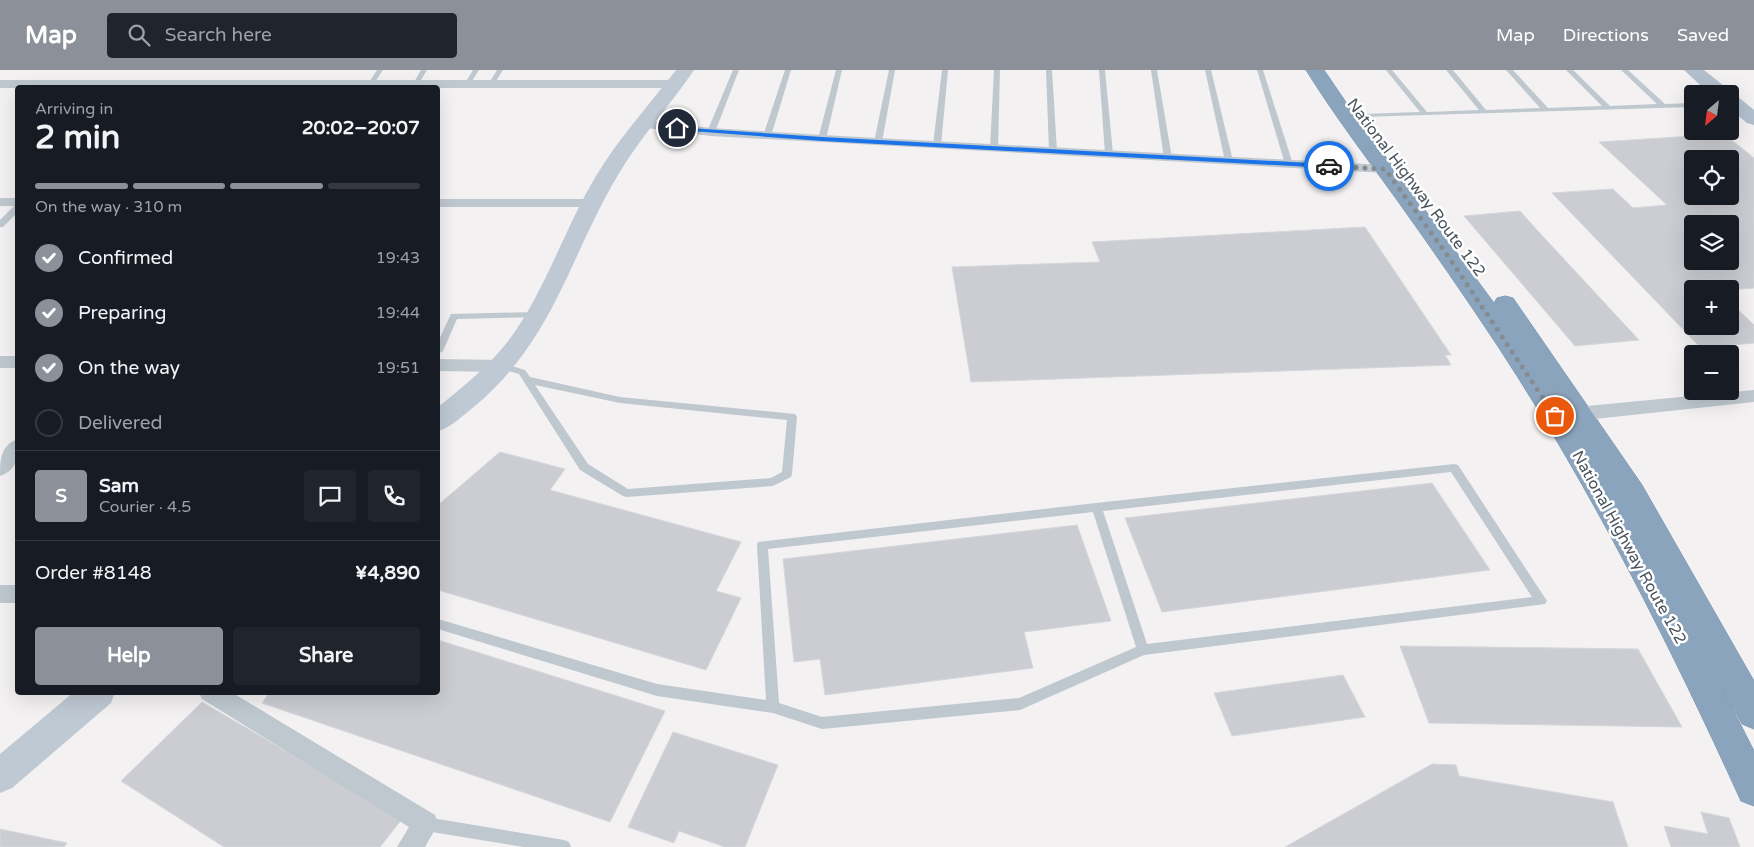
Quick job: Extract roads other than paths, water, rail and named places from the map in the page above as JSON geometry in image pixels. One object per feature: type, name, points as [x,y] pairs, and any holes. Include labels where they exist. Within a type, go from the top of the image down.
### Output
[{"type":"highway","name":"National Highway Route 122","points":[[1315,70],[1344,116],[1454,264],[1567,415],[1637,502],[1754,713]]},
{"type":"highway","name":"National Highway Route 122","points":[[1332,70],[1362,116],[1469,254],[1567,415],[1603,494],[1653,584],[1718,712],[1754,789]]},
{"type":"main road","points":[[1693,70],[1709,85]]},
{"type":"main road","points":[[1739,108],[1754,119]]},
{"type":"street","points":[[292,85],[304,70]]},
{"type":"street","points":[[331,85],[491,85],[680,77]]},
{"type":"street","points":[[440,419],[502,366],[536,315],[611,169],[680,77]]},
{"type":"street","points":[[0,84],[66,85]]},
{"type":"street","points":[[643,124],[767,136],[1385,169]]},
{"type":"street","points":[[0,202],[15,202]]},
{"type":"street","points":[[440,203],[592,203]]},
{"type":"street","points":[[0,362],[15,362]]},
{"type":"street","points":[[440,365],[502,366]]},
{"type":"street","points":[[1567,415],[1754,396]]},
{"type":"street","points":[[0,469],[15,450]]},
{"type":"street","points":[[0,594],[15,594]]},
{"type":"street","points":[[0,776],[95,695]]},
{"type":"street","points":[[215,695],[426,824],[410,847]]},
{"type":"lane","points":[[371,84],[380,70]]},
{"type":"lane","points":[[416,84],[424,70]]},
{"type":"lane","points":[[467,85],[476,70]]},
{"type":"lane","points":[[491,85],[500,70]]},
{"type":"lane","points":[[711,132],[736,70]]},
{"type":"lane","points":[[767,136],[788,70]]},
{"type":"lane","points":[[822,139],[839,70]]},
{"type":"lane","points":[[878,142],[892,70]]},
{"type":"lane","points":[[937,145],[946,70]]},
{"type":"lane","points":[[994,148],[997,70]]},
{"type":"lane","points":[[1049,70],[1053,151]]},
{"type":"lane","points":[[1102,70],[1109,154]]},
{"type":"lane","points":[[1154,70],[1168,158]]},
{"type":"lane","points":[[1208,70],[1229,161]]},
{"type":"lane","points":[[1260,70],[1289,164]]},
{"type":"lane","points":[[1389,70],[1425,114]]},
{"type":"lane","points":[[1449,70],[1484,112]]},
{"type":"lane","points":[[1508,70],[1546,110]]},
{"type":"lane","points":[[1569,70],[1608,108]]},
{"type":"lane","points":[[1624,70],[1663,106]]},
{"type":"lane","points":[[1362,116],[1684,105]]},
{"type":"lane","points":[[0,225],[15,210]]},
{"type":"lane","points":[[440,347],[454,316],[536,315]]},
{"type":"lane","points":[[502,366],[522,372],[584,467],[627,493],[774,482],[787,474],[792,417],[620,400],[528,380]]},
{"type":"lane","points":[[440,625],[657,690],[773,707],[822,723],[1020,704],[1143,650],[1541,601],[1454,468],[762,545],[773,707]]},
{"type":"lane","points":[[1096,507],[1143,650]]},
{"type":"lane","points":[[426,824],[564,847]]}]
